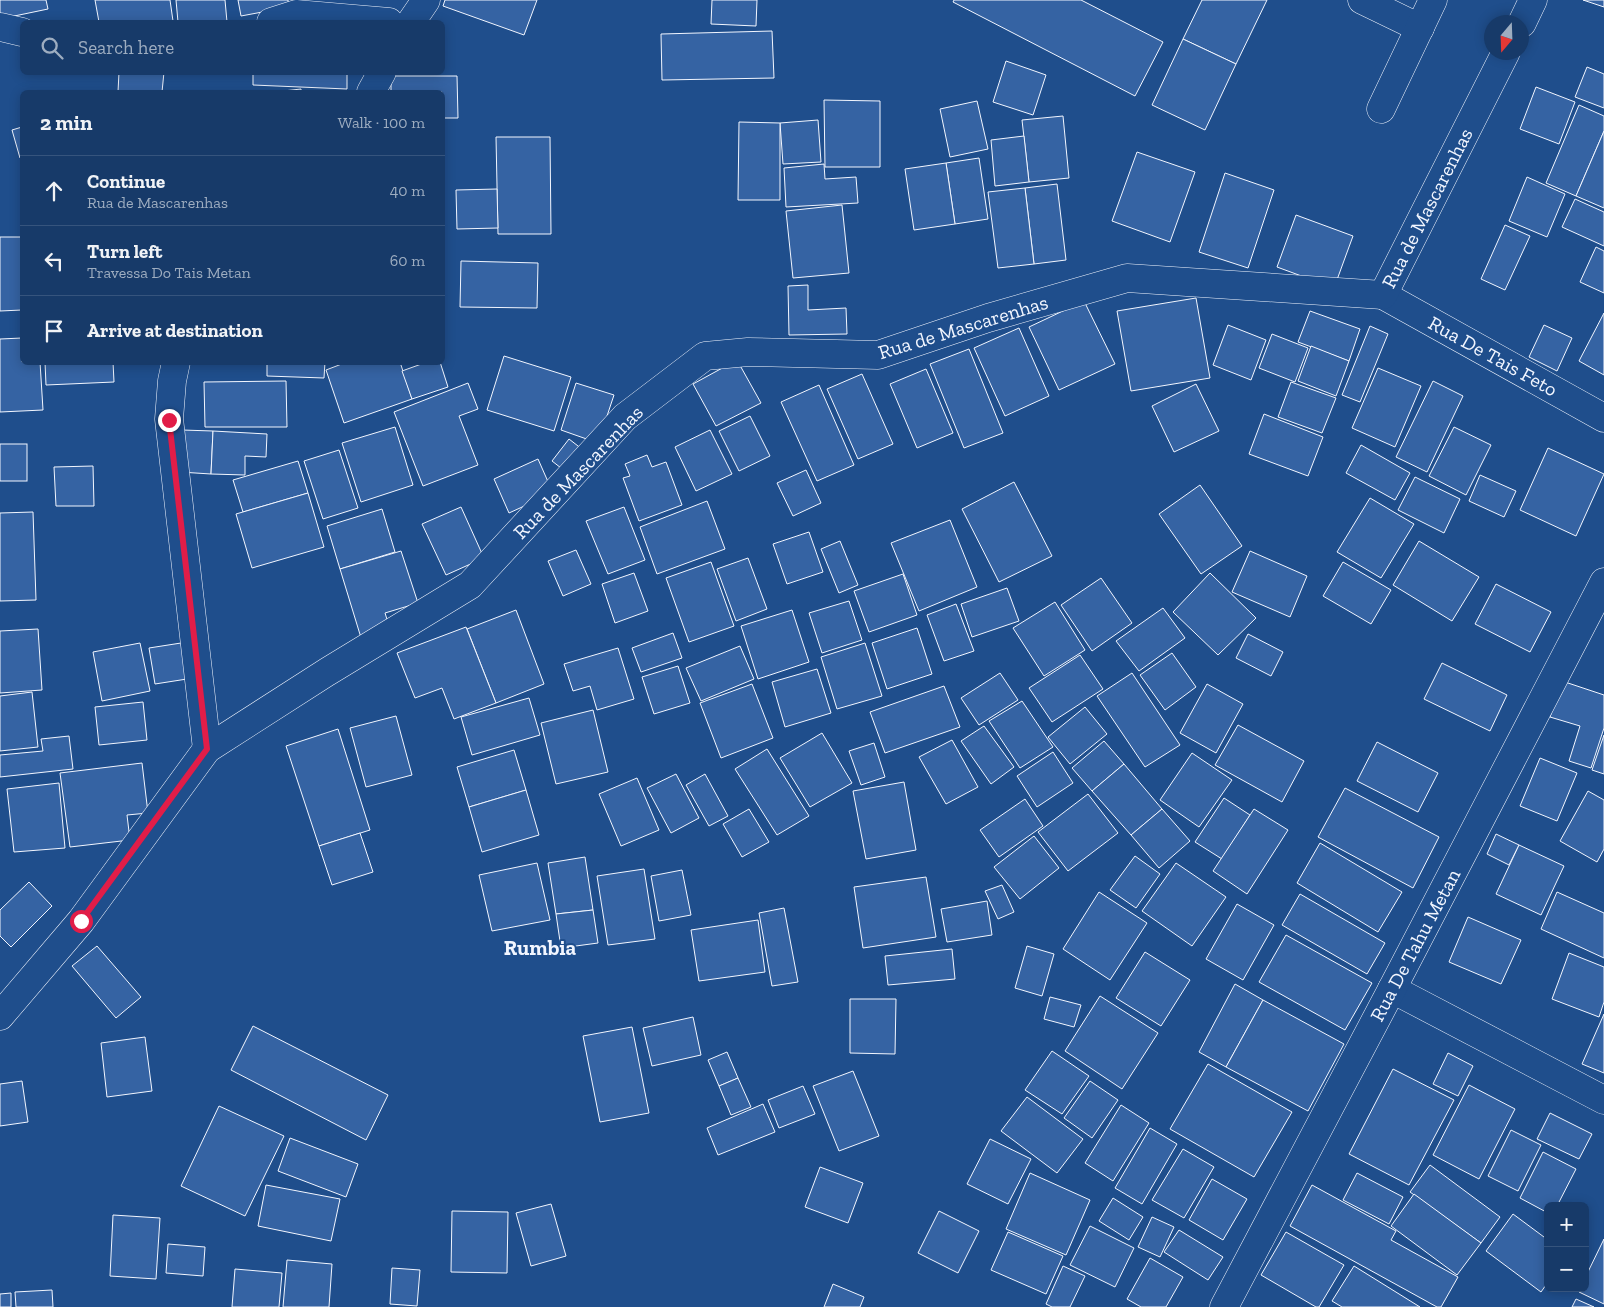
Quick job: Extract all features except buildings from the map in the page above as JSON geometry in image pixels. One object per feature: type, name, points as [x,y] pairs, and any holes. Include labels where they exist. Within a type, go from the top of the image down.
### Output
[{"type":"street","points":[[412,20],[426,0]]},
{"type":"street","points":[[1362,0],[1420,28]]},
{"type":"street","points":[[1381,109],[1434,0]]},
{"type":"street","points":[[1526,15],[1533,0]]},
{"type":"street","points":[[277,20],[296,14],[366,20]]},
{"type":"street","points":[[0,27],[20,32]]},
{"type":"street","name":"Rua de Mascarenhas","points":[[0,1016],[81,921],[207,749],[470,585],[626,417],[705,356],[748,352],[878,355],[988,318],[1127,278],[1383,295],[1502,60]]},
{"type":"street","points":[[371,90],[380,75]]},
{"type":"street","name":"Rua De Tais Feto","points":[[1383,295],[1604,418]]},
{"type":"street","points":[[175,365],[172,381],[169,420],[207,749]]},
{"type":"street","name":"Rua De Tahu Metan","points":[[1224,1307],[1604,582]]},
{"type":"street","points":[[1392,989],[1604,1100]]},
{"type":"district","name":"Rumbia","points":[[540,948]]},
{"type":"route","points":[[81,921],[207,749],[169,420]]}]
